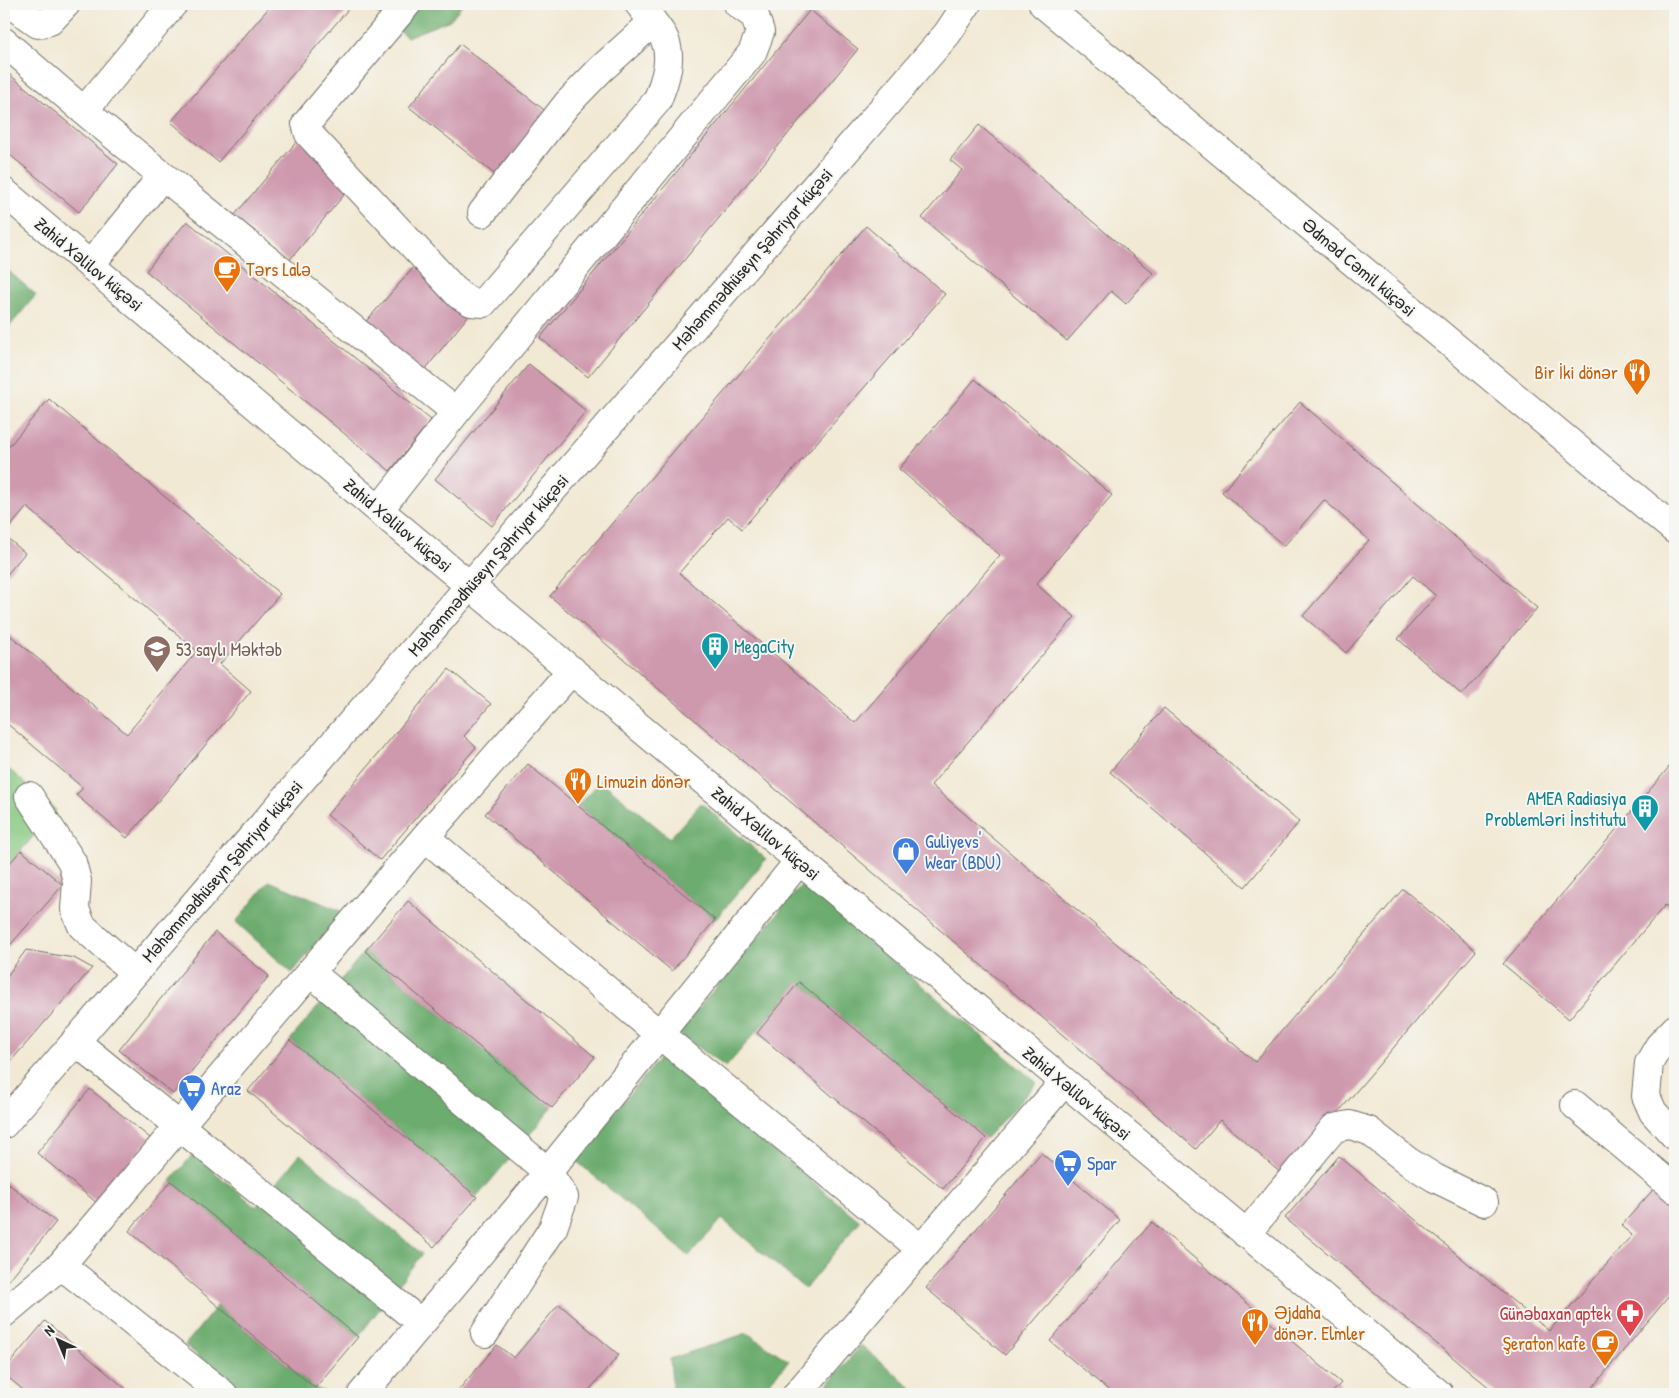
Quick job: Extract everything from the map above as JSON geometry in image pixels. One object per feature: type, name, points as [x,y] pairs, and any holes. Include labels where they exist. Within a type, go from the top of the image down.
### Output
[{"type":"street","points":[[11,4],[38,24],[50,22],[66,4]]},
{"type":"street","points":[[84,111],[173,4]]},
{"type":"street","points":[[407,4],[306,124],[309,134],[459,295],[470,302],[483,303],[657,101],[667,76],[668,58],[664,38],[646,13],[602,69],[567,104],[482,213]]},
{"type":"street","points":[[380,510],[456,412],[752,53],[760,32],[755,16],[738,4]]},
{"type":"street","name":"Məhəmmədhüseyn Şəhriyar küçəsi","points":[[4,1124],[947,34],[967,4]]},
{"type":"street","name":"Ədməd Cəmil küçəsi","points":[[1043,4],[1675,530]]},
{"type":"street","points":[[4,42],[162,176],[456,412]]},
{"type":"street","points":[[90,265],[162,176]]},
{"type":"street","name":"Zahid Xəlilov küçəsi","points":[[4,192],[799,861],[1439,1394]]},
{"type":"street","points":[[4,1313],[61,1265],[425,837],[572,670]]},
{"type":"street","points":[[29,796],[72,862],[77,880],[75,909],[82,926],[134,972]]},
{"type":"street","points":[[425,837],[659,1034],[921,1249]]},
{"type":"street","points":[[362,1394],[548,1172],[799,861]]},
{"type":"street","points":[[310,972],[548,1172],[564,1197],[553,1228],[485,1333]]},
{"type":"street","points":[[1675,1029],[1659,1046],[1649,1063],[1646,1096],[1653,1112],[1675,1136]]},
{"type":"street","points":[[75,1041],[421,1323]]},
{"type":"street","points":[[798,1394],[1064,1082]]},
{"type":"street","points":[[1575,1105],[1675,1189]]},
{"type":"street","points":[[1246,1234],[1334,1128],[1350,1125],[1369,1131],[1409,1162],[1435,1178],[1484,1202]]},
{"type":"street","points":[[61,1265],[223,1394]]},
{"type":"green space","points":[[366,4],[463,4],[450,20],[407,37]]},
{"type":"green space","points":[[4,267],[36,295],[4,333]]},
{"type":"green space","points":[[4,765],[56,810],[4,870]]},
{"type":"green space","points":[[601,781],[670,838],[701,803],[766,859],[715,920],[578,805]]},
{"type":"green space","points":[[269,881],[343,912],[292,973],[236,922]]},
{"type":"green space","points":[[802,884],[1037,1083],[986,1138],[799,982],[726,1067],[678,1033]]},
{"type":"green space","points":[[365,951],[552,1108],[477,1197],[290,1040]]},
{"type":"green space","points":[[661,1057],[860,1221],[805,1289],[722,1219],[689,1256],[574,1159]]},
{"type":"green space","points":[[193,1154],[256,1207],[300,1154],[422,1254],[358,1337],[171,1181]]},
{"type":"green space","points":[[217,1306],[315,1388],[330,1394],[245,1394],[185,1345]]},
{"type":"green space","points":[[747,1333],[789,1361],[758,1394],[673,1394],[670,1359]]},
{"type":"green space","points":[[861,1345],[919,1394],[820,1394]]},
{"type":"building","points":[[272,4],[347,4],[350,7],[218,162],[171,122]]},
{"type":"building","points":[[810,10],[858,49],[588,377],[540,338]]},
{"type":"building","points":[[460,44],[548,113],[498,177],[409,107]]},
{"type":"building","points":[[4,70],[118,164],[79,212],[4,150]]},
{"type":"building","points":[[979,125],[1153,273],[1126,304],[1111,291],[1067,341],[922,218],[962,170],[950,160]]},
{"type":"building","points":[[299,139],[353,184],[288,262],[233,217]]},
{"type":"building","points":[[187,221],[431,420],[390,471],[146,271]]},
{"type":"building","name":"MegaCity","points":[[866,226],[945,294],[742,529],[728,517],[679,573],[855,723],[1000,555],[899,469],[975,379],[1112,495],[1036,584],[1075,617],[931,785],[1255,1062],[1403,889],[1476,951],[1284,1176],[1220,1120],[1196,1149],[550,596]]},
{"type":"building","points":[[415,266],[472,311],[420,376],[361,327]]},
{"type":"building","points":[[529,364],[586,411],[492,526],[435,479]]},
{"type":"building","points":[[49,399],[280,594],[220,664],[251,691],[127,838],[76,795],[83,788],[4,721],[4,630],[127,734],[197,651],[27,507],[4,534],[4,452]]},
{"type":"building","points":[[1300,402],[1537,608],[1462,695],[1398,639],[1436,596],[1413,576],[1346,653],[1303,616],[1369,540],[1324,500],[1284,546],[1222,492]]},
{"type":"building","points":[[4,535],[25,553],[4,578]]},
{"type":"building","points":[[449,669],[491,704],[464,736],[476,747],[380,860],[327,815]]},
{"type":"building","points":[[1164,708],[1299,822],[1245,887],[1110,772]]},
{"type":"building","name":"AMEA Radiasiya Problemləri İnstitutu","points":[[1675,760],[1675,913],[1665,905],[1569,1019],[1503,964]]},
{"type":"building","points":[[528,764],[715,920],[672,971],[485,814]]},
{"type":"building","points":[[21,850],[63,885],[4,952],[4,870]]},
{"type":"building","points":[[408,901],[595,1057],[552,1108],[365,951]]},
{"type":"building","points":[[215,932],[269,976],[173,1094],[119,1050]]},
{"type":"building","points":[[26,950],[74,958],[92,968],[4,1069],[4,980]]},
{"type":"building","points":[[799,982],[986,1138],[943,1189],[757,1033]]},
{"type":"building","points":[[290,1040],[477,1197],[434,1247],[248,1091]]},
{"type":"building","points":[[90,1089],[150,1138],[97,1203],[37,1153]]},
{"type":"building","points":[[1041,1153],[1120,1220],[1005,1355],[926,1288]]},
{"type":"building","points":[[1339,1156],[1549,1331],[1632,1235],[1621,1226],[1659,1183],[1675,1197],[1675,1289],[1587,1394],[1497,1394],[1285,1218]]},
{"type":"building","points":[[4,1180],[56,1222],[4,1286]]},
{"type":"building","points":[[171,1181],[358,1337],[315,1388],[129,1231]]},
{"type":"building","points":[[1152,1222],[1341,1383],[1331,1394],[1113,1394],[1050,1341]]},
{"type":"building","points":[[559,1304],[619,1355],[586,1394],[561,1394],[555,1390],[552,1394],[455,1394],[497,1345],[514,1358]]},
{"type":"building","points":[[45,1321],[132,1394],[28,1394],[4,1374],[4,1370]]},
{"type":"place","name":"Tərs Lalə","points":[[227,293]]},
{"type":"place","name":"Bir İki dönər","points":[[1637,396]]},
{"type":"place","name":"MegaCity","points":[[715,670]]},
{"type":"place","name":"53 saylı Məktəb","points":[[157,673]]},
{"type":"place","name":"Limuzin dönər","points":[[578,805]]},
{"type":"place","name":"AMEA Radiasiya Problemləri İnstitutu","points":[[1645,832]]},
{"type":"place","name":"Guliyevs' Wear (BDU)","points":[[906,875]]},
{"type":"place","name":"Araz","points":[[192,1112]]},
{"type":"place","name":"Spar","points":[[1068,1187]]},
{"type":"place","name":"Günəbaxan aptek","points":[[1630,1337]]},
{"type":"place","name":"Əjdaha dönər. Elmler","points":[[1255,1346]]},
{"type":"place","name":"Şeraton kafe","points":[[1605,1367]]}]
